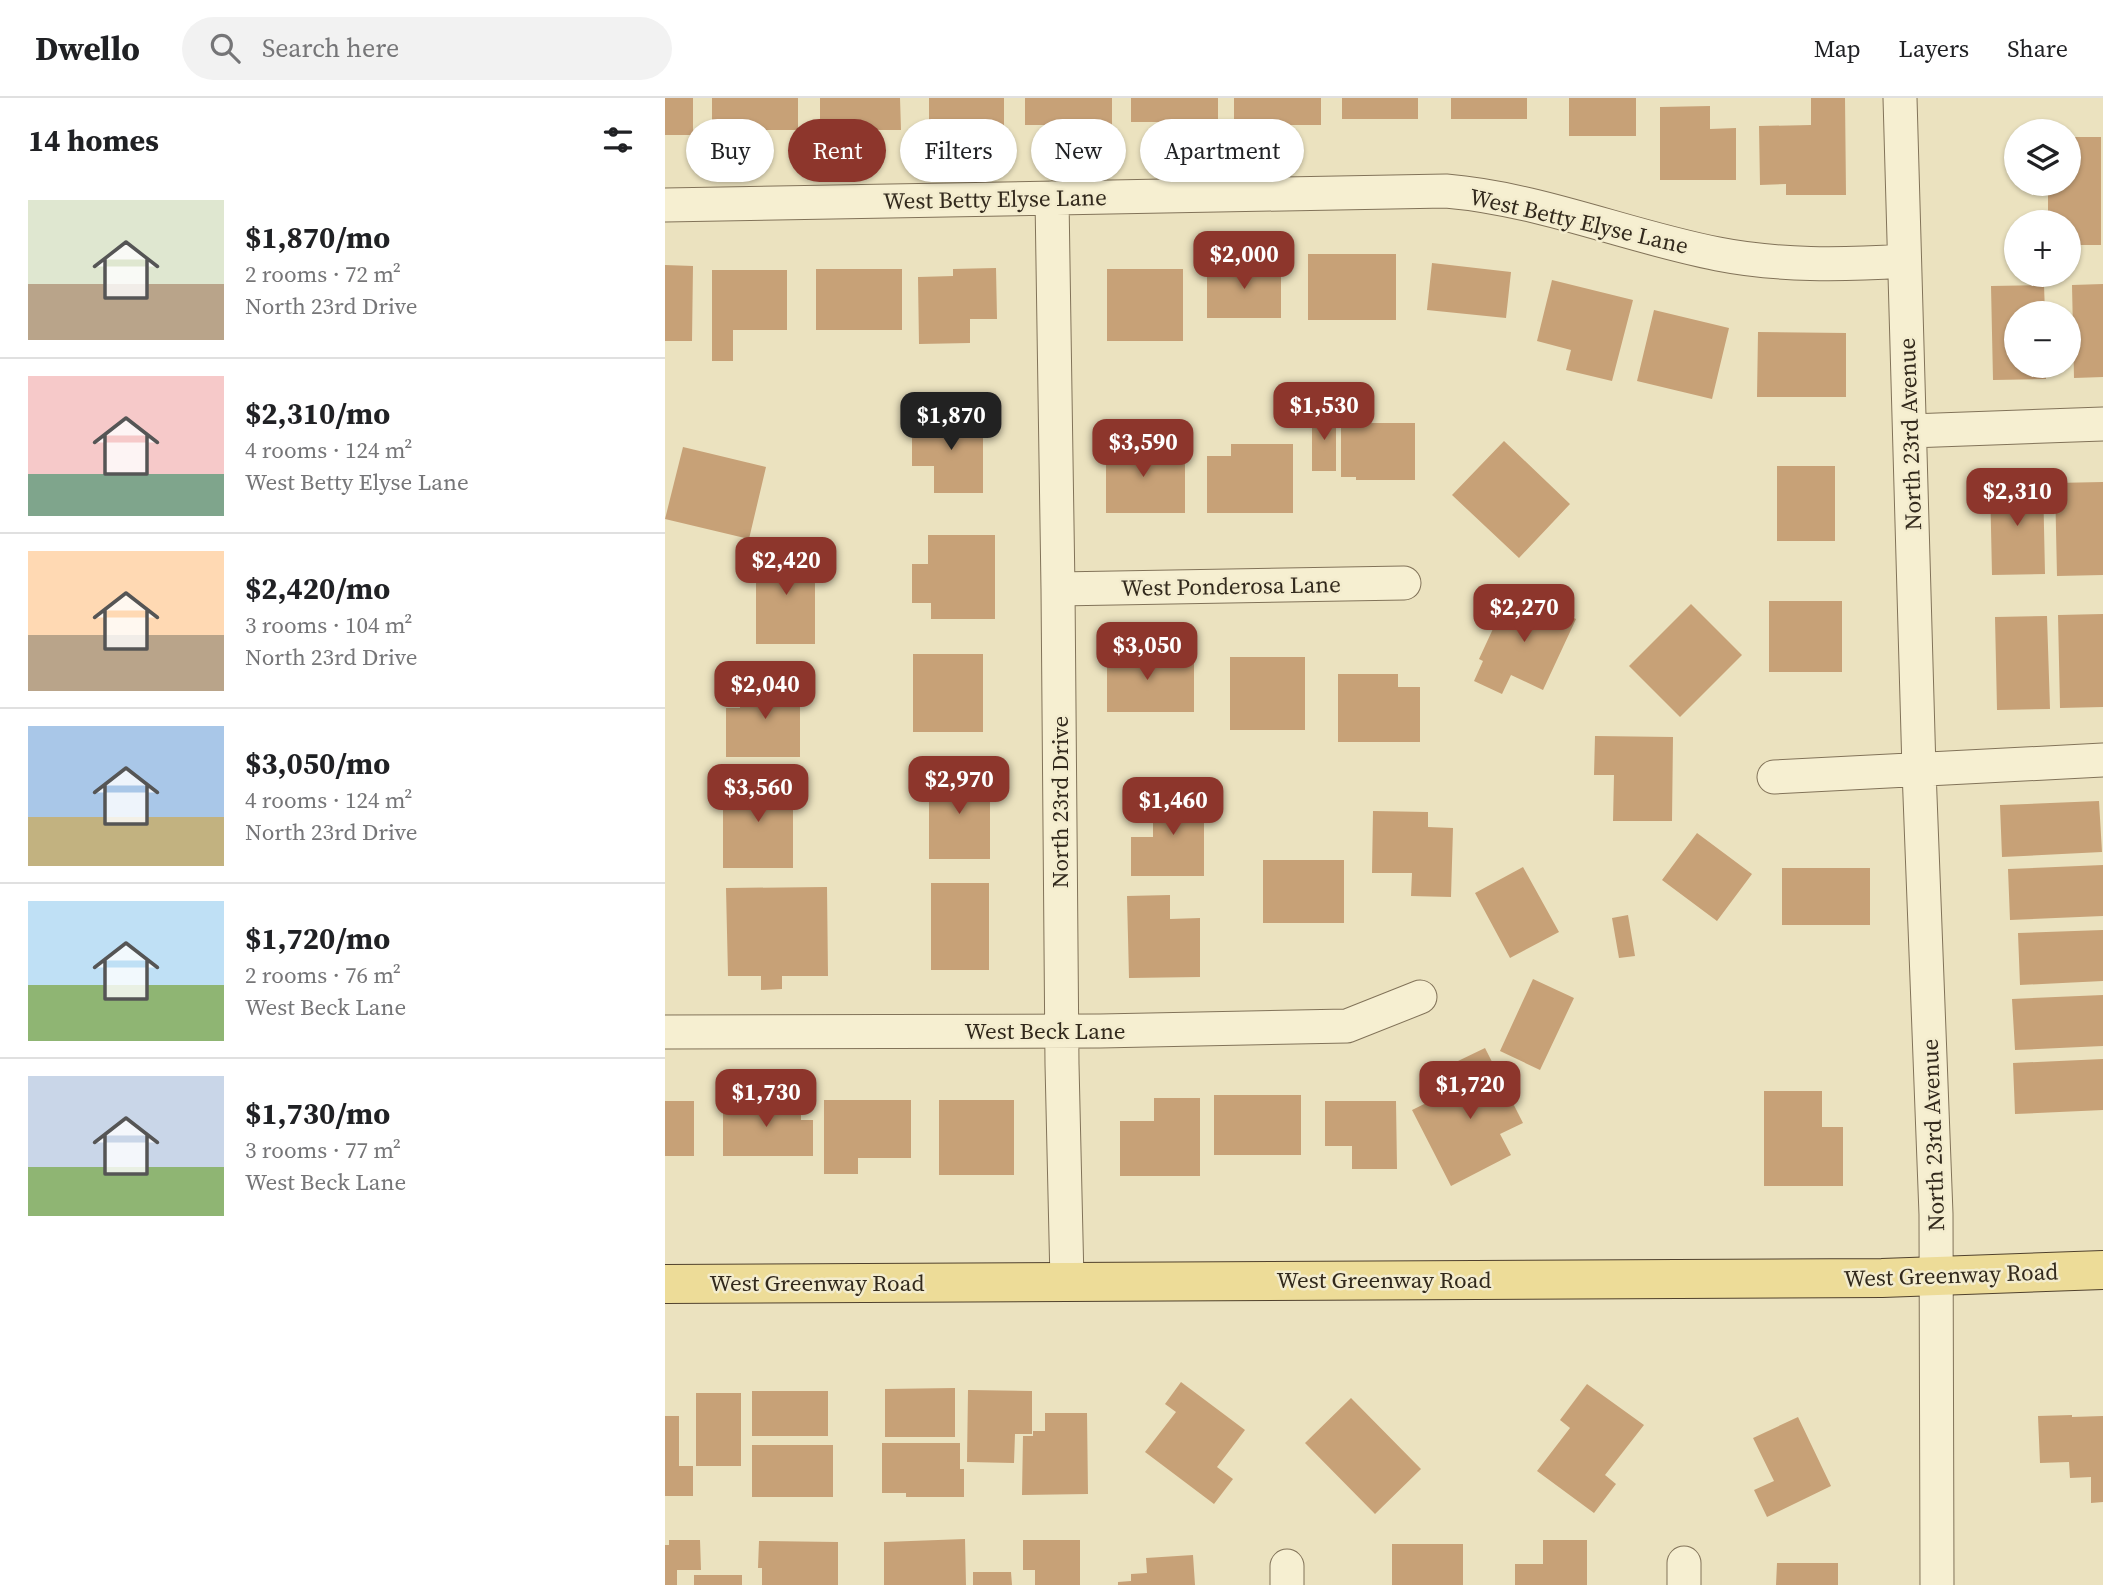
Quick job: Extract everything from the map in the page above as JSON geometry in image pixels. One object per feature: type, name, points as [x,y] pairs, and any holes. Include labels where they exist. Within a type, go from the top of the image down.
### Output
[{"type":"main road","name":"West Greenway Road","points":[[665,1284],[1937,1278],[2103,1270]]},
{"type":"street","name":"North 23rd Avenue","points":[[1900,98],[1937,1278],[1937,1585]]},
{"type":"street","name":"West Betty Elyse Lane","points":[[665,205],[1447,191],[1483,194],[1716,254],[1773,263],[1904,261]]},
{"type":"street","name":"North 23rd Drive","points":[[1052,198],[1067,1281]]},
{"type":"street","points":[[1910,431],[2103,424]]},
{"type":"street","name":"West Ponderosa Lane","points":[[1058,589],[1404,583]]},
{"type":"street","points":[[1774,777],[2103,760]]},
{"type":"street","name":"West Beck Lane","points":[[665,1032],[1062,1031],[1347,1026],[1420,997]]},
{"type":"building","points":[[665,98],[693,98],[693,119],[686,119],[686,135],[665,135]]},
{"type":"building","points":[[712,98],[798,98],[798,119],[788,119],[788,130],[774,130],[774,119],[712,119]]},
{"type":"building","points":[[820,98],[900,98],[900,130],[886,130],[886,119],[820,119]]},
{"type":"building","points":[[929,98],[1004,98],[1004,119],[929,119]]},
{"type":"building","points":[[1025,98],[1112,98],[1112,119],[1031,119],[1031,125],[1025,125]]},
{"type":"building","points":[[1131,98],[1218,98],[1218,119],[1140,119],[1140,122],[1131,122]]},
{"type":"building","points":[[1234,98],[1321,98],[1321,125],[1304,125],[1304,119],[1234,119]]},
{"type":"building","points":[[1342,98],[1418,98],[1418,119],[1342,119]]},
{"type":"building","points":[[1451,98],[1527,98],[1527,119],[1451,119]]},
{"type":"building","points":[[1569,98],[1636,98],[1636,136],[1569,136]]},
{"type":"building","points":[[1811,98],[1845,98],[1846,195],[1786,195],[1786,184],[1760,185],[1759,126],[1811,125]]},
{"type":"building","points":[[1710,106],[1710,129],[1736,128],[1736,180],[1660,180],[1660,107]]},
{"type":"building","points":[[2081,137],[2101,137],[2101,245],[2081,245],[2081,210],[2048,210],[2048,196],[2081,196]]},
{"type":"building","points":[[1308,254],[1396,254],[1396,320],[1308,320]]},
{"type":"building","points":[[1432,263],[1511,272],[1506,318],[1427,310]]},
{"type":"building","points":[[665,265],[693,266],[692,341],[665,341]]},
{"type":"building","points":[[1207,265],[1281,265],[1281,318],[1207,318]]},
{"type":"building","points":[[996,268],[997,319],[970,319],[970,343],[919,344],[918,277],[953,276],[953,269]]},
{"type":"building","points":[[816,269],[902,269],[902,330],[816,330]]},
{"type":"building","points":[[1107,269],[1183,269],[1183,341],[1107,341]]},
{"type":"building","points":[[712,270],[787,270],[787,330],[733,330],[733,361],[712,361]]},
{"type":"building","points":[[1552,280],[1633,300],[1612,381],[1566,370],[1571,350],[1537,341]]},
{"type":"building","points":[[2103,284],[2103,377],[2081,378],[2081,301],[2072,301],[2072,287],[2081,287],[2081,285]]},
{"type":"building","points":[[1991,286],[2044,287],[2045,301],[2004,301],[2004,378],[2046,379],[1993,380]]},
{"type":"building","points":[[1654,310],[1729,328],[1712,399],[1637,381]]},
{"type":"building","points":[[1758,332],[1846,333],[1846,397],[1757,397]]},
{"type":"building","points":[[1312,412],[1336,412],[1336,471],[1312,471]]},
{"type":"building","points":[[912,417],[983,417],[983,493],[934,493],[934,466],[912,466]]},
{"type":"building","points":[[1341,423],[1415,423],[1415,480],[1356,480],[1356,477],[1341,477]]},
{"type":"building","points":[[1106,441],[1160,441],[1160,460],[1185,460],[1185,513],[1106,513]]},
{"type":"building","points":[[1504,441],[1570,504],[1519,558],[1452,495]]},
{"type":"building","points":[[1231,444],[1293,444],[1293,513],[1207,513],[1207,456],[1231,456]]},
{"type":"building","points":[[683,447],[766,467],[749,539],[665,519]]},
{"type":"building","points":[[1777,466],[1835,466],[1835,541],[1777,541]]},
{"type":"building","points":[[2043,481],[2045,574],[1992,575],[1990,482]]},
{"type":"building","points":[[2103,482],[2103,575],[2057,576],[2055,483]]},
{"type":"building","points":[[928,535],[995,535],[995,619],[931,619],[931,603],[912,603],[912,564],[928,564]]},
{"type":"building","points":[[756,549],[815,549],[815,644],[756,644]]},
{"type":"building","points":[[1511,590],[1576,619],[1543,690],[1511,675],[1502,694],[1474,681],[1483,661],[1479,659]]},
{"type":"building","points":[[1769,601],[1842,601],[1842,672],[1769,672]]},
{"type":"building","points":[[1691,604],[1742,655],[1680,717],[1629,666]]},
{"type":"building","points":[[2103,614],[2103,707],[2060,708],[2058,615]]},
{"type":"building","points":[[2047,616],[2050,709],[1997,710],[1995,617]]},
{"type":"building","points":[[1107,642],[1140,642],[1140,662],[1194,662],[1194,712],[1107,712]]},
{"type":"building","points":[[913,654],[983,654],[983,732],[913,732]]},
{"type":"building","points":[[1230,657],[1305,657],[1305,730],[1230,730]]},
{"type":"building","points":[[1338,674],[1398,674],[1398,687],[1420,687],[1420,742],[1338,742]]},
{"type":"building","points":[[740,682],[800,682],[800,757],[726,757],[726,708],[740,708]]},
{"type":"building","points":[[1595,736],[1673,737],[1672,821],[1613,821],[1614,775],[1594,775]]},
{"type":"building","points":[[929,773],[990,773],[990,859],[929,859]]},
{"type":"building","points":[[723,780],[793,780],[793,868],[723,868]]},
{"type":"building","points":[[1153,790],[1204,790],[1204,876],[1131,876],[1131,837],[1153,837]]},
{"type":"building","points":[[2099,801],[2102,852],[2002,857],[2000,805]]},
{"type":"building","points":[[1373,811],[1428,812],[1428,827],[1453,828],[1451,897],[1411,896],[1412,873],[1372,873]]},
{"type":"building","points":[[1697,833],[1752,874],[1717,921],[1662,880]]},
{"type":"building","points":[[1263,860],[1344,860],[1344,923],[1263,923]]},
{"type":"building","points":[[2103,865],[2103,916],[2010,920],[2008,869]]},
{"type":"building","points":[[1523,867],[1559,932],[1510,958],[1475,893]]},
{"type":"building","points":[[1782,868],[1870,868],[1870,925],[1782,925]]},
{"type":"building","points":[[931,883],[989,883],[989,970],[931,970]]},
{"type":"building","points":[[827,887],[828,976],[782,976],[782,989],[761,990],[761,976],[728,976],[726,888]]},
{"type":"building","points":[[1170,895],[1170,919],[1200,918],[1200,977],[1129,978],[1127,896]]},
{"type":"building","points":[[1628,915],[1635,956],[1619,958],[1612,918]]},
{"type":"building","points":[[2103,930],[2103,981],[2020,985],[2018,933]]},
{"type":"building","points":[[1533,979],[1574,998],[1540,1070],[1500,1051]]},
{"type":"building","points":[[2103,995],[2103,1046],[2015,1050],[2012,999]]},
{"type":"building","points":[[1485,1048],[1523,1123],[1500,1134],[1511,1155],[1451,1186],[1412,1110],[1469,1082],[1458,1061]]},
{"type":"building","points":[[2103,1059],[2103,1110],[2015,1114],[2013,1063]]},
{"type":"building","points":[[1764,1091],[1822,1091],[1822,1127],[1843,1127],[1843,1186],[1764,1186]]},
{"type":"building","points":[[1214,1095],[1301,1095],[1301,1155],[1214,1155]]},
{"type":"building","points":[[1154,1098],[1200,1098],[1200,1176],[1120,1176],[1120,1121],[1154,1121]]},
{"type":"building","points":[[723,1100],[801,1100],[801,1120],[813,1120],[813,1156],[723,1156]]},
{"type":"building","points":[[824,1100],[911,1100],[911,1158],[858,1158],[858,1174],[824,1174]]},
{"type":"building","points":[[939,1100],[1014,1100],[1014,1175],[939,1175]]},
{"type":"building","points":[[665,1101],[694,1101],[694,1156],[665,1156]]},
{"type":"building","points":[[1325,1101],[1396,1101],[1397,1169],[1352,1169],[1352,1146],[1325,1146]]},
{"type":"building","points":[[1181,1382],[1245,1430],[1217,1467],[1233,1479],[1214,1504],[1145,1452],[1176,1412],[1165,1404]]},
{"type":"building","points":[[1587,1384],[1644,1425],[1605,1475],[1616,1484],[1594,1513],[1537,1471],[1570,1428],[1560,1420]]},
{"type":"building","points":[[955,1388],[955,1437],[885,1437],[885,1389]]},
{"type":"building","points":[[968,1390],[1032,1391],[1032,1434],[1015,1434],[1014,1463],[967,1462]]},
{"type":"building","points":[[752,1391],[828,1391],[828,1436],[752,1436]]},
{"type":"building","points":[[696,1393],[741,1393],[741,1466],[696,1466]]},
{"type":"building","points":[[1351,1398],[1421,1469],[1375,1514],[1305,1443]]},
{"type":"building","points":[[1045,1413],[1087,1413],[1088,1494],[1022,1495],[1023,1436],[1033,1436],[1033,1431],[1045,1431]]},
{"type":"building","points":[[665,1416],[679,1416],[679,1466],[693,1466],[693,1496],[665,1496]]},
{"type":"building","points":[[2038,1416],[2103,1416],[2103,1502],[2091,1503],[2091,1477],[2070,1478],[2069,1462],[2040,1463]]},
{"type":"building","points":[[1798,1417],[1831,1486],[1767,1517],[1754,1490],[1774,1481],[1753,1438]]},
{"type":"building","points":[[882,1443],[960,1443],[964,1497],[906,1497],[906,1493],[882,1493]]},
{"type":"building","points":[[752,1445],[833,1445],[833,1497],[752,1497]]},
{"type":"building","points":[[965,1539],[966,1585],[884,1585],[884,1542]]},
{"type":"building","points":[[669,1540],[700,1540],[701,1570],[677,1570],[677,1585],[665,1585],[665,1545],[669,1545]]},
{"type":"building","points":[[1023,1540],[1080,1540],[1080,1585],[1035,1585],[1035,1570],[1023,1570]]},
{"type":"building","points":[[1543,1540],[1587,1540],[1587,1585],[1515,1585],[1515,1564],[1543,1564]]},
{"type":"building","points":[[759,1541],[838,1542],[838,1585],[762,1585],[762,1568],[758,1568]]},
{"type":"building","points":[[1392,1544],[1463,1544],[1463,1585],[1392,1585]]},
{"type":"building","points":[[1193,1555],[1195,1585],[1118,1585],[1118,1582],[1131,1581],[1131,1574],[1147,1573],[1146,1558]]},
{"type":"building","points":[[1777,1563],[1838,1563],[1838,1585],[1776,1585]]},
{"type":"building","points":[[973,1572],[1011,1572],[1012,1585],[973,1585]]},
{"type":"building","points":[[694,1575],[742,1575],[742,1585],[694,1585]]}]
